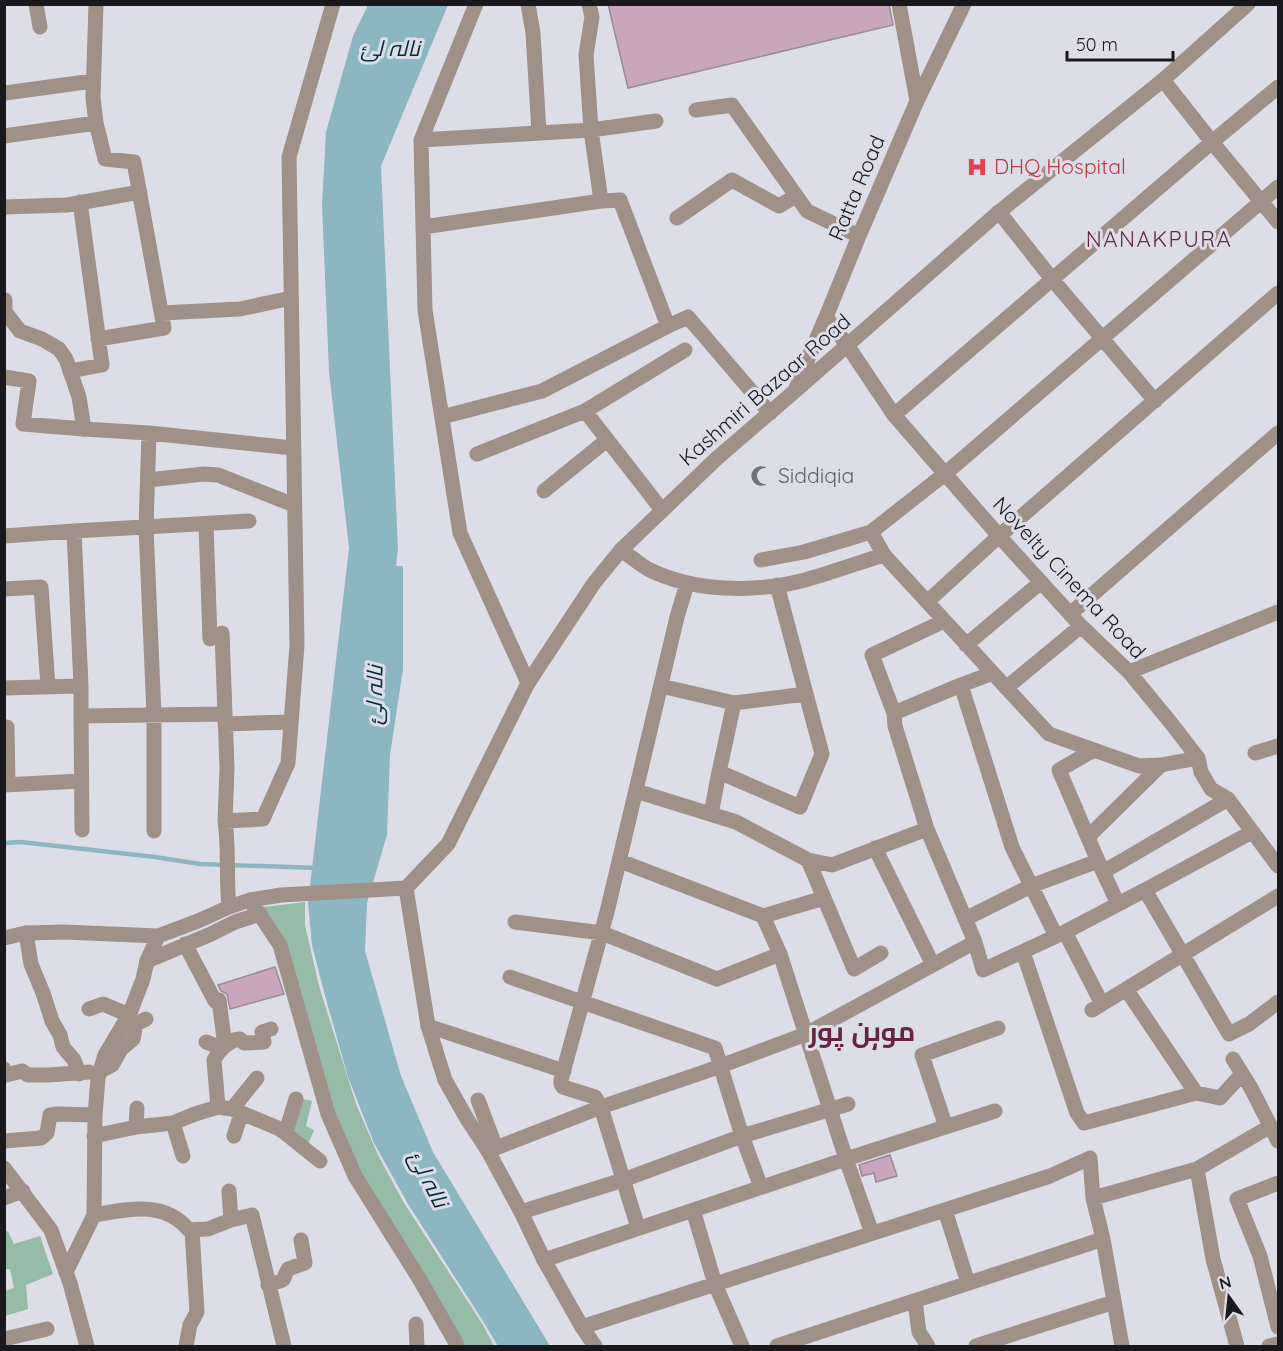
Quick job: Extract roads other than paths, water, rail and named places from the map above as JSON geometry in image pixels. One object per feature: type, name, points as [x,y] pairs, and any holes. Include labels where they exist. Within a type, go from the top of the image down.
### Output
[{"type":"street","points":[[36,4],[40,27]]},
{"type":"street","points":[[96,4],[93,81],[96,123],[105,159],[134,162],[164,328],[98,339]]},
{"type":"street","points":[[226,827],[263,819],[288,763],[297,645],[289,157],[333,4]]},
{"type":"street","points":[[476,4],[421,140],[425,310],[460,533],[528,683]]},
{"type":"street","points":[[528,4],[533,33],[539,133]]},
{"type":"street","points":[[589,4],[592,16],[586,55],[591,130],[601,201]]},
{"type":"street","points":[[899,4],[917,101]]},
{"type":"street","name":"Ratta Road","points":[[795,391],[917,101],[964,4]]},
{"type":"street","name":"Kashmiri Bazaar Road","points":[[406,888],[448,844],[528,683],[594,583],[621,550],[716,459],[999,212],[1163,80],[1248,4]]},
{"type":"street","points":[[1163,80],[1278,222]]},
{"type":"street","points":[[5,93],[93,81]]},
{"type":"street","points":[[894,415],[1278,87]]},
{"type":"street","points":[[696,110],[732,105],[807,211],[859,236]]},
{"type":"street","points":[[421,140],[591,130],[656,121]]},
{"type":"street","points":[[4,136],[96,123]]},
{"type":"street","points":[[677,218],[732,180],[779,206],[796,196]]},
{"type":"street","points":[[761,560],[804,552],[870,532],[946,473],[1278,187]]},
{"type":"street","points":[[4,207],[67,205],[140,192]]},
{"type":"street","points":[[423,227],[620,200],[668,326]]},
{"type":"street","points":[[70,371],[102,365],[80,202]]},
{"type":"street","points":[[999,212],[1155,401]]},
{"type":"street","points":[[927,602],[999,536],[1278,293]]},
{"type":"street","points":[[162,313],[240,309],[291,298]]},
{"type":"street","points":[[4,300],[5,312],[20,331],[42,339],[59,349],[66,359],[79,397],[84,429]]},
{"type":"street","name":"Novelty Cinema Road","points":[[826,317],[894,415],[1070,614],[1129,672],[1198,758],[1201,772],[1211,789],[1228,799],[1278,866]]},
{"type":"street","points":[[442,417],[542,391],[688,318],[770,413]]},
{"type":"street","points":[[477,454],[585,411],[686,350]]},
{"type":"street","points":[[4,377],[29,381],[23,424],[293,448]]},
{"type":"street","points":[[585,411],[663,510]]},
{"type":"street","points":[[1070,614],[1278,433]]},
{"type":"street","points":[[149,434],[146,527],[154,715],[154,831]]},
{"type":"street","points":[[544,491],[607,440]]},
{"type":"street","points":[[148,480],[204,474],[218,475],[294,505]]},
{"type":"street","points":[[4,536],[249,521]]},
{"type":"street","points":[[206,524],[225,719],[229,907]]},
{"type":"street","points":[[74,531],[81,686],[82,830]]},
{"type":"street","points":[[870,532],[884,555],[1049,734],[1139,766],[1161,765],[1198,758]]},
{"type":"street","points":[[621,550],[647,568],[687,584],[740,589],[803,580],[884,555]]},
{"type":"street","points":[[966,645],[1041,582]]},
{"type":"street","points":[[638,1228],[601,1107],[594,1097],[563,1087],[561,1084],[602,933],[677,617],[687,584]]},
{"type":"street","points":[[719,771],[800,807],[822,754],[777,585]]},
{"type":"street","points":[[4,589],[41,587],[48,687]]},
{"type":"street","points":[[1129,672],[1278,612]]},
{"type":"street","points":[[944,621],[872,655],[894,713],[895,726],[927,829],[975,942],[983,970],[1061,934],[1252,832]]},
{"type":"street","points":[[1006,688],[1081,626]]},
{"type":"street","points":[[894,713],[993,673]]},
{"type":"street","points":[[961,685],[1012,847],[1031,886],[1061,934],[1097,1007],[1278,896]]},
{"type":"street","points":[[4,688],[81,686]]},
{"type":"street","points":[[661,686],[734,704],[806,694]]},
{"type":"street","points":[[711,814],[734,704]]},
{"type":"street","points":[[81,716],[154,715],[291,722]]},
{"type":"street","points":[[7,727],[6,785],[81,781]]},
{"type":"street","points":[[1256,753],[1278,746]]},
{"type":"street","points":[[1094,750],[1059,770],[1118,904]]},
{"type":"street","points":[[1088,837],[1161,765]]},
{"type":"street","points":[[636,791],[736,822],[808,860],[832,865],[927,829]]},
{"type":"street","points":[[965,919],[1031,886],[1101,866],[1228,799]]},
{"type":"street","points":[[875,848],[933,965]]},
{"type":"street","points":[[808,860],[854,969],[881,953]]},
{"type":"street","points":[[620,861],[763,916],[824,898]]},
{"type":"street","points":[[4,938],[26,933],[64,932],[158,936],[250,900],[281,895],[406,888],[428,1026],[445,1080],[467,1119],[492,1149]]},
{"type":"street","points":[[1145,890],[1229,1034],[1249,1024],[1278,1002]]},
{"type":"street","points":[[250,900],[280,945],[328,1114],[355,1176],[420,1280],[456,1343],[456,1347]]},
{"type":"street","points":[[147,960],[235,922],[260,914]]},
{"type":"street","points":[[763,916],[780,954],[872,1233]]},
{"type":"street","points":[[515,922],[602,933],[717,980],[780,954]]},
{"type":"street","points":[[26,933],[31,964],[52,1021],[60,1035],[63,1047],[74,1060],[79,1074]]},
{"type":"street","points":[[66,1272],[94,1215],[94,1136],[98,1075],[105,1055],[129,1016],[143,980],[147,960],[158,936]]},
{"type":"street","points":[[492,1149],[601,1107],[806,1034],[975,942]]},
{"type":"street","points":[[185,944],[215,1001],[219,999],[224,1047]]},
{"type":"street","points":[[1023,952],[1077,1113],[1084,1123],[1196,1093],[1220,1098],[1242,1074]]},
{"type":"street","points":[[510,977],[715,1048],[742,1136],[761,1187]]},
{"type":"street","points":[[1126,989],[1196,1093]]},
{"type":"street","points":[[88,1009],[103,1005],[129,1016]]},
{"type":"street","points":[[98,1075],[112,1065],[121,1048],[133,1039],[136,1024],[146,1019]]},
{"type":"street","points":[[428,1026],[564,1071]]},
{"type":"street","points":[[946,1127],[922,1055],[998,1028]]},
{"type":"street","points":[[234,1136],[230,1110],[214,1060],[224,1047],[234,1040],[240,1039],[244,1044],[264,1041],[262,1032],[271,1029]]},
{"type":"street","points":[[206,1042],[224,1047]]},
{"type":"street","points":[[1233,1059],[1278,1141]]},
{"type":"street","points":[[4,1069],[6,1075],[22,1071],[28,1075],[79,1074],[93,1071],[98,1075]]},
{"type":"street","points":[[230,1110],[257,1078]]},
{"type":"street","points":[[285,1138],[296,1099]]},
{"type":"street","points":[[478,1100],[492,1149],[521,1212],[544,1260],[595,1347]]},
{"type":"street","points":[[521,1212],[623,1180],[742,1136],[848,1104]]},
{"type":"street","points":[[136,1127],[137,1108]]},
{"type":"street","points":[[94,1136],[136,1127],[173,1123],[195,1114],[230,1110],[269,1124],[285,1138],[320,1161]]},
{"type":"street","points":[[544,1260],[995,1111]]},
{"type":"street","points":[[4,1141],[41,1138],[47,1133],[50,1115],[95,1115]]},
{"type":"street","points":[[173,1123],[183,1156]]},
{"type":"street","points":[[1093,1198],[1197,1168],[1271,1126]]},
{"type":"street","points":[[582,1327],[1050,1176],[1090,1158],[1093,1198],[1103,1239],[1122,1347]]},
{"type":"street","points":[[4,1168],[51,1230],[66,1272],[87,1347]]},
{"type":"street","points":[[1197,1168],[1213,1259],[1237,1347]]},
{"type":"street","points":[[1278,1183],[1237,1199],[1260,1256],[1278,1327]]},
{"type":"street","points":[[4,1198],[23,1191]]},
{"type":"street","points":[[229,1191],[231,1220]]},
{"type":"street","points":[[94,1215],[131,1209],[149,1209],[173,1216],[189,1230],[208,1229],[252,1215],[284,1347]]},
{"type":"street","points":[[693,1210],[715,1284],[742,1347]]},
{"type":"street","points":[[945,1210],[968,1283]]},
{"type":"street","points":[[186,1347],[190,1325],[197,1312],[192,1230]]},
{"type":"street","points":[[777,1347],[1103,1239]]},
{"type":"street","points":[[268,1285],[283,1280],[288,1269],[305,1263],[302,1240]]},
{"type":"street","points":[[915,1300],[919,1332],[928,1347]]},
{"type":"street","points":[[976,1347],[1114,1302]]},
{"type":"street","points":[[416,1324],[417,1347]]},
{"type":"street","points":[[4,1339],[47,1329]]},
{"type":"street","points":[[1269,1347],[1278,1344]]},
{"type":"water","name":"نالہ لئ","points":[[368,5],[448,5],[381,166],[398,549],[396,566],[403,566],[403,669],[390,755],[387,835],[367,903],[365,951],[401,1076],[433,1152],[550,1346],[498,1346],[408,1204],[374,1143],[348,1077],[312,945],[308,903],[349,548],[329,372],[322,205],[326,132],[353,36]]},
{"type":"waterway","points":[[4,843],[21,842],[200,864],[318,868]]},
{"type":"place","name":"DHQ Hospital","points":[[977,167]]},
{"type":"place","name":"Siddiqia","points":[[761,476]]},
{"type":"district","name":"NANAKPURA","points":[[1159,239]]},
{"type":"district","name":"موہن پور","points":[[862,1032]]}]
